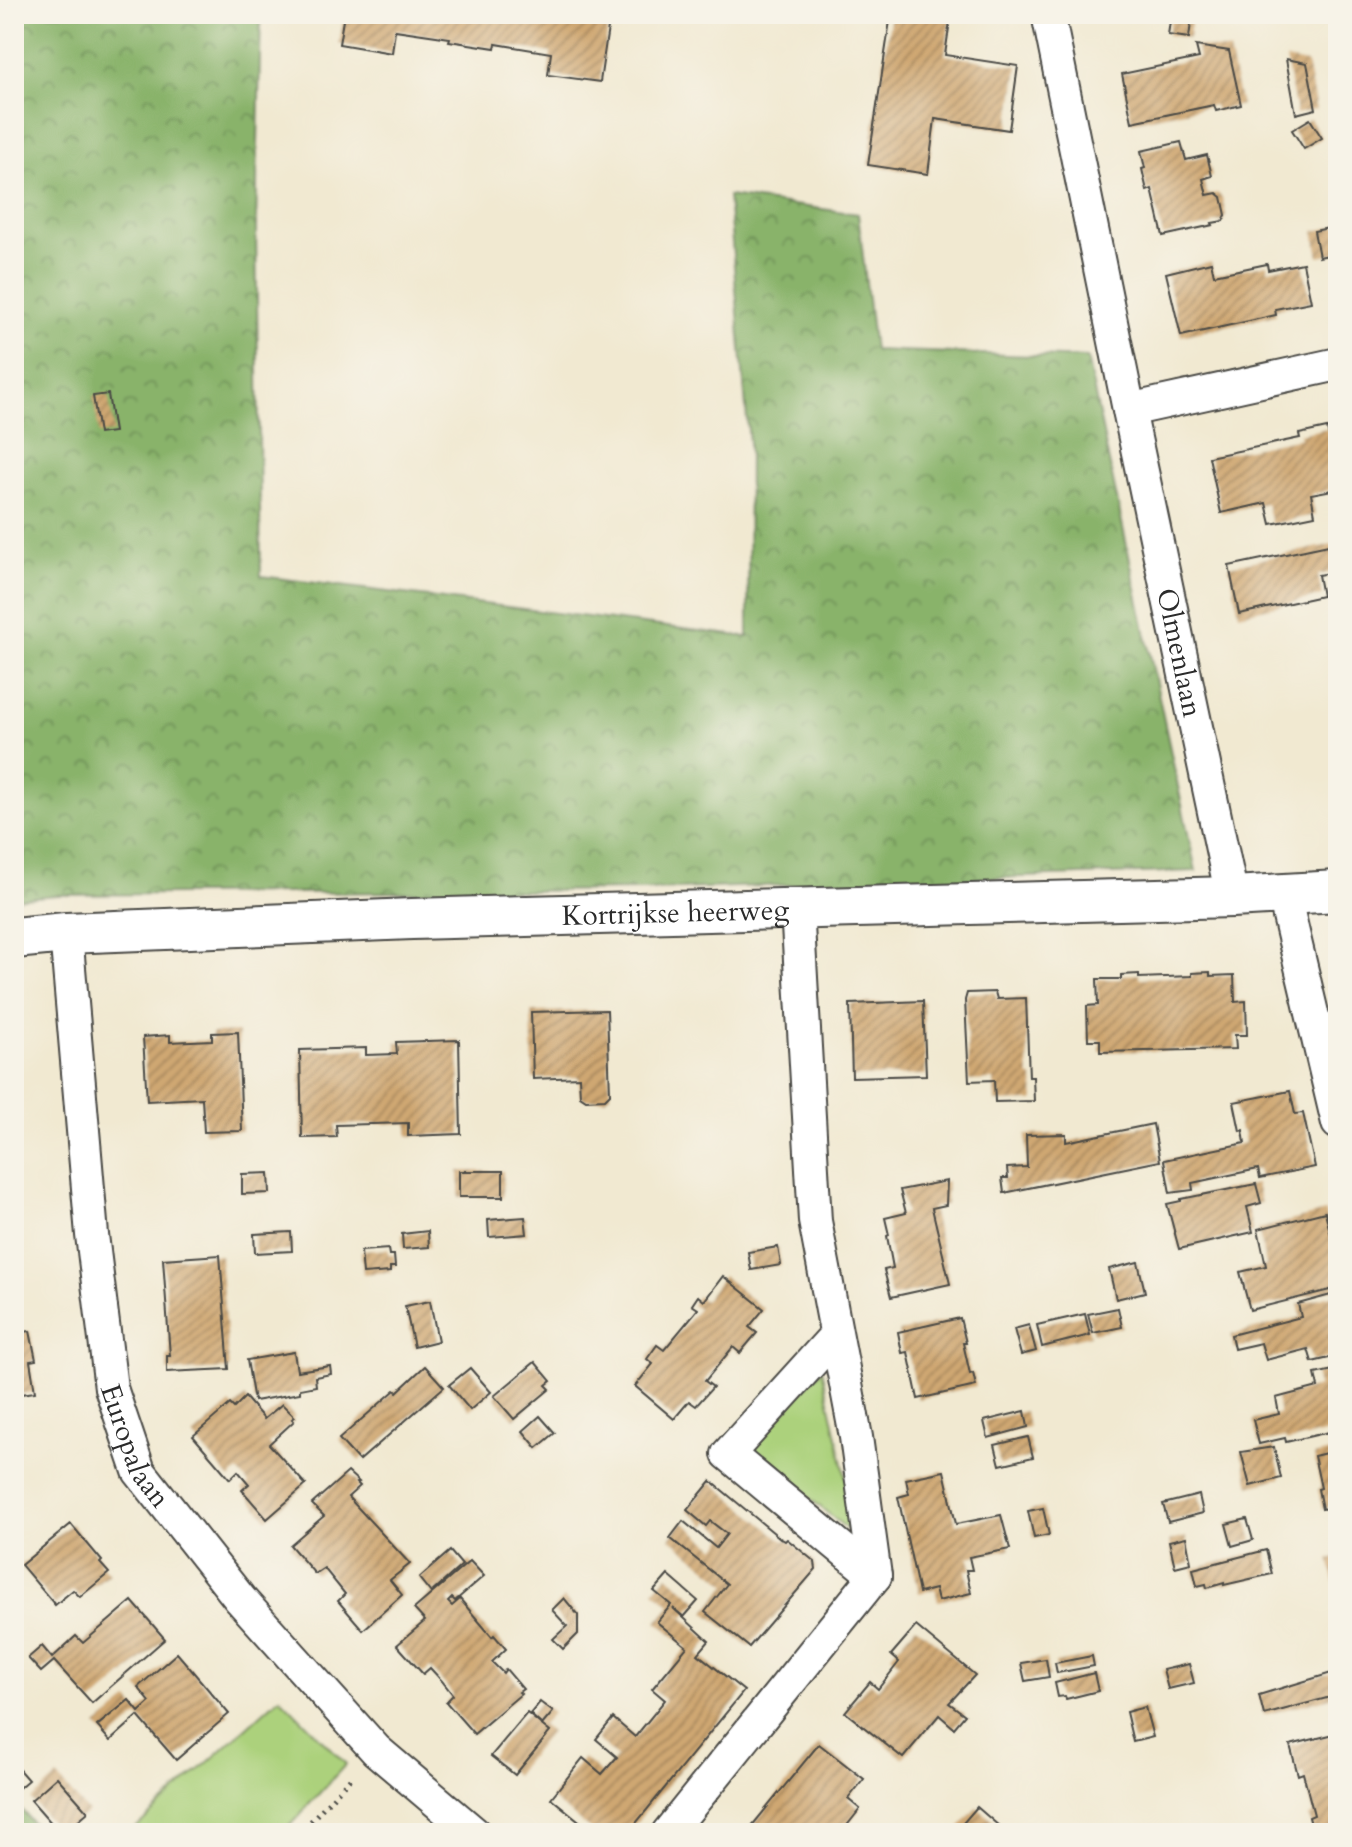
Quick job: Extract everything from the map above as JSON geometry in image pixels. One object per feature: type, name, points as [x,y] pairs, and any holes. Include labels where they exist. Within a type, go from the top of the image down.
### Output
[{"type":"street","name":"Olmenlaan","points":[[1048,14],[1232,897]]},
{"type":"street","points":[[1129,410],[1338,364]]},
{"type":"street","name":"Kortrijkse heerweg","points":[[14,938],[66,933],[412,919],[1232,897],[1338,891]]},
{"type":"street","points":[[1284,895],[1338,1123]]},
{"type":"street","points":[[668,1833],[875,1576],[856,1437],[815,1221],[797,908]]},
{"type":"street","name":"Europalaan","points":[[66,933],[92,1235],[111,1388],[139,1471],[240,1599],[376,1750],[474,1833]]},
{"type":"street","points":[[836,1335],[728,1454],[875,1576]]},
{"type":"path","points":[[300,1833],[376,1750]]},
{"type":"green space","points":[[14,14],[261,14],[256,228],[261,576],[748,637],[749,443],[728,196],[858,214],[874,350],[1087,358],[1196,871],[647,890],[57,895],[14,899]]},
{"type":"green space","points":[[822,1369],[857,1528],[847,1529],[761,1458],[754,1446]]},
{"type":"green space","points":[[280,1697],[346,1764],[283,1833],[130,1833]]},
{"type":"green space","points":[[14,1801],[41,1833],[14,1833]]},
{"type":"building","points":[[344,14],[610,14],[600,82],[548,75],[551,53],[496,44],[495,48],[395,30],[392,53],[339,44]]},
{"type":"building","points":[[891,14],[951,14],[945,55],[1018,66],[1009,130],[935,119],[928,174],[868,165]]},
{"type":"building","points":[[1171,14],[1192,14],[1189,38],[1168,35]]},
{"type":"building","points":[[1196,46],[1229,51],[1241,105],[1216,111],[1214,105],[1132,122],[1122,74],[1199,58]]},
{"type":"building","points":[[1286,59],[1307,63],[1316,109],[1296,114]]},
{"type":"building","points":[[1310,119],[1322,138],[1304,149],[1292,130]]},
{"type":"building","points":[[1181,142],[1186,160],[1207,155],[1212,176],[1203,179],[1207,195],[1217,193],[1222,197],[1226,215],[1223,221],[1213,225],[1163,236],[1152,189],[1147,191],[1141,151]]},
{"type":"building","points":[[1338,226],[1338,253],[1319,257],[1314,231]]},
{"type":"building","points":[[1211,262],[1214,275],[1267,264],[1268,270],[1303,263],[1311,302],[1275,309],[1276,315],[1181,336],[1166,273]]},
{"type":"building","points":[[108,394],[114,432],[99,434],[93,396]]},
{"type":"building","points":[[1327,428],[1338,489],[1311,494],[1315,515],[1271,524],[1266,503],[1221,513],[1209,457],[1300,438],[1299,434]]},
{"type":"building","points":[[1338,543],[1338,571],[1318,575],[1322,596],[1239,614],[1229,566]]},
{"type":"building","points":[[1210,972],[1210,976],[1234,975],[1235,1002],[1246,1001],[1247,1035],[1235,1035],[1236,1049],[1100,1052],[1100,1040],[1088,1040],[1087,1006],[1098,1005],[1097,979],[1121,979],[1121,975],[1139,974],[1139,978],[1192,976],[1192,973]]},
{"type":"building","points":[[995,992],[997,999],[1026,998],[1029,1077],[1033,1077],[1034,1101],[995,1102],[994,1080],[969,1081],[967,993]]},
{"type":"building","points":[[923,1001],[926,1075],[852,1077],[850,1004]]},
{"type":"building","points":[[607,1010],[610,1094],[605,1099],[586,1100],[580,1096],[579,1077],[533,1079],[531,1012]]},
{"type":"building","points":[[238,1032],[242,1131],[204,1132],[202,1098],[147,1101],[143,1037],[170,1035],[170,1042],[212,1040],[212,1033]]},
{"type":"building","points":[[459,1040],[461,1134],[408,1136],[408,1123],[336,1125],[337,1137],[302,1138],[300,1050],[366,1048],[366,1055],[397,1054],[396,1042]]},
{"type":"building","points":[[1290,1091],[1295,1114],[1303,1113],[1315,1167],[1260,1178],[1258,1169],[1192,1183],[1193,1190],[1170,1193],[1164,1160],[1245,1143],[1234,1102]]},
{"type":"building","points":[[1153,1124],[1160,1161],[1004,1193],[1002,1178],[1008,1178],[1007,1168],[1027,1167],[1026,1135],[1066,1134],[1066,1142]]},
{"type":"building","points":[[459,1171],[503,1171],[503,1197],[459,1197]]},
{"type":"building","points":[[269,1173],[270,1193],[242,1194],[242,1174]]},
{"type":"building","points":[[947,1181],[946,1205],[932,1208],[950,1284],[891,1297],[884,1270],[893,1268],[885,1218],[906,1213],[900,1190]]},
{"type":"building","points":[[1256,1184],[1261,1203],[1247,1207],[1253,1232],[1179,1249],[1167,1204]]},
{"type":"building","points":[[1325,1212],[1338,1264],[1338,1288],[1250,1310],[1240,1272],[1266,1266],[1258,1229]]},
{"type":"building","points":[[525,1217],[527,1234],[489,1237],[488,1220]]},
{"type":"building","points":[[428,1231],[429,1247],[403,1249],[402,1234]]},
{"type":"building","points":[[291,1232],[292,1251],[255,1253],[254,1234]]},
{"type":"building","points":[[778,1247],[781,1265],[751,1270],[748,1252]]},
{"type":"building","points":[[388,1249],[389,1255],[394,1255],[395,1267],[390,1267],[390,1272],[363,1274],[361,1251]]},
{"type":"building","points":[[220,1255],[229,1369],[167,1372],[167,1356],[170,1356],[163,1259]]},
{"type":"building","points":[[1138,1262],[1145,1292],[1116,1299],[1109,1269]]},
{"type":"building","points":[[723,1276],[764,1309],[749,1327],[757,1333],[740,1353],[733,1347],[705,1381],[713,1387],[696,1406],[689,1401],[674,1419],[635,1386],[653,1364],[647,1359],[657,1345],[664,1350],[698,1309],[692,1305],[698,1296],[704,1301]]},
{"type":"building","points":[[1338,1293],[1338,1356],[1312,1362],[1308,1349],[1266,1360],[1261,1343],[1234,1349],[1231,1335],[1301,1317],[1298,1304]]},
{"type":"building","points":[[430,1301],[438,1341],[414,1347],[405,1306]]},
{"type":"building","points":[[1118,1308],[1122,1327],[1093,1333],[1088,1314]]},
{"type":"building","points":[[1085,1314],[1090,1335],[1042,1347],[1037,1325]]},
{"type":"building","points":[[960,1318],[970,1374],[973,1373],[976,1386],[918,1399],[908,1352],[902,1353],[898,1332]]},
{"type":"building","points":[[1029,1325],[1036,1351],[1021,1355],[1014,1329]]},
{"type":"building","points":[[30,1331],[36,1360],[30,1361],[35,1392],[14,1395],[14,1334]]},
{"type":"building","points":[[294,1352],[297,1371],[330,1366],[331,1374],[315,1377],[316,1386],[300,1389],[300,1393],[254,1401],[247,1360]]},
{"type":"building","points":[[535,1362],[551,1381],[546,1385],[550,1389],[514,1419],[494,1396]]},
{"type":"building","points":[[425,1366],[444,1387],[359,1461],[339,1439]]},
{"type":"building","points":[[470,1368],[491,1392],[470,1410],[449,1385]]},
{"type":"building","points":[[1338,1369],[1338,1430],[1286,1442],[1285,1438],[1259,1444],[1253,1420],[1279,1414],[1276,1398],[1318,1387],[1315,1374]]},
{"type":"building","points":[[245,1397],[264,1419],[282,1404],[295,1417],[269,1444],[306,1485],[267,1519],[242,1490],[249,1484],[238,1471],[230,1479],[193,1436],[230,1404],[234,1408]]},
{"type":"building","points":[[1025,1411],[1028,1427],[988,1438],[984,1421]]},
{"type":"building","points":[[540,1416],[555,1433],[537,1448],[523,1431]]},
{"type":"building","points":[[1028,1437],[1033,1457],[1000,1465],[995,1445]]},
{"type":"building","points":[[1274,1447],[1281,1478],[1250,1486],[1241,1452]]},
{"type":"building","points":[[1338,1450],[1338,1506],[1322,1509],[1314,1456]]},
{"type":"building","points":[[944,1471],[956,1524],[1001,1515],[1010,1549],[969,1557],[972,1570],[966,1570],[971,1593],[938,1601],[935,1589],[919,1593],[898,1497],[909,1494],[906,1479]]},
{"type":"building","points":[[348,1472],[360,1486],[348,1497],[410,1564],[390,1580],[402,1595],[363,1630],[338,1601],[345,1594],[324,1568],[315,1574],[290,1545],[324,1516],[312,1504]]},
{"type":"building","points":[[711,1481],[780,1538],[787,1539],[815,1562],[816,1569],[749,1647],[705,1612],[727,1584],[670,1538],[683,1521],[716,1548],[727,1534],[710,1521],[706,1526],[687,1510]]},
{"type":"building","points":[[1199,1495],[1203,1513],[1168,1522],[1163,1504]]},
{"type":"building","points":[[1043,1508],[1049,1535],[1034,1538],[1028,1511]]},
{"type":"building","points":[[1247,1519],[1253,1540],[1232,1546],[1226,1524]]},
{"type":"building","points":[[71,1524],[109,1573],[80,1597],[73,1590],[55,1605],[21,1565]]},
{"type":"building","points":[[1186,1537],[1191,1563],[1175,1567],[1169,1541]]},
{"type":"building","points":[[1266,1550],[1272,1574],[1207,1588],[1206,1584],[1197,1586],[1193,1569]]},
{"type":"building","points":[[450,1551],[462,1565],[431,1593],[419,1578]]},
{"type":"building","points":[[1338,1557],[1338,1592],[1337,1592],[1329,1559]]},
{"type":"building","points":[[470,1561],[484,1576],[455,1601],[452,1598],[448,1602],[452,1606],[460,1599],[492,1637],[494,1635],[506,1649],[492,1662],[503,1673],[506,1669],[523,1689],[474,1734],[446,1702],[453,1695],[442,1681],[430,1668],[423,1674],[397,1645],[425,1621],[414,1609]]},
{"type":"building","points":[[668,1575],[698,1601],[684,1617],[673,1608],[709,1641],[698,1654],[744,1691],[628,1833],[602,1833],[597,1829],[594,1833],[551,1798],[583,1758],[602,1774],[617,1757],[596,1739],[613,1718],[635,1737],[665,1700],[652,1689],[687,1647],[657,1622],[671,1605],[654,1591]]},
{"type":"building","points":[[564,1598],[578,1615],[578,1634],[563,1649],[553,1639],[567,1626],[552,1610]]},
{"type":"building","points":[[132,1601],[165,1639],[92,1703],[54,1661],[41,1672],[28,1658],[42,1646],[52,1658],[76,1636],[83,1643]]},
{"type":"building","points":[[916,1626],[975,1675],[949,1703],[965,1715],[954,1728],[939,1715],[903,1758],[845,1712],[870,1682],[878,1689],[899,1662],[891,1655]]},
{"type":"building","points":[[177,1653],[229,1714],[176,1760],[138,1716],[110,1741],[97,1726],[129,1700],[139,1712],[150,1702],[138,1687]]},
{"type":"building","points":[[1092,1656],[1094,1666],[1057,1673],[1055,1663]]},
{"type":"building","points":[[1046,1659],[1049,1677],[1025,1681],[1021,1663]]},
{"type":"building","points":[[1189,1664],[1194,1683],[1168,1689],[1163,1670]]},
{"type":"building","points":[[1338,1671],[1338,1695],[1264,1715],[1259,1695]]},
{"type":"building","points":[[1094,1673],[1098,1691],[1066,1699],[1065,1696],[1058,1697],[1055,1683]]},
{"type":"building","points":[[540,1702],[553,1712],[542,1725],[530,1714]]},
{"type":"building","points":[[1145,1707],[1153,1737],[1133,1742],[1126,1712]]},
{"type":"building","points":[[527,1713],[550,1732],[515,1775],[491,1756]]},
{"type":"building","points":[[1338,1733],[1338,1833],[1313,1833],[1309,1817],[1314,1815],[1303,1773],[1298,1775],[1290,1745]]},
{"type":"building","points":[[819,1744],[864,1779],[848,1799],[860,1809],[841,1833],[746,1833]]},
{"type":"building","points":[[14,1764],[28,1780],[14,1792]]},
{"type":"building","points":[[57,1777],[88,1812],[63,1833],[31,1800]]},
{"type":"building","points":[[977,1807],[1007,1833],[961,1833],[957,1830]]}]
